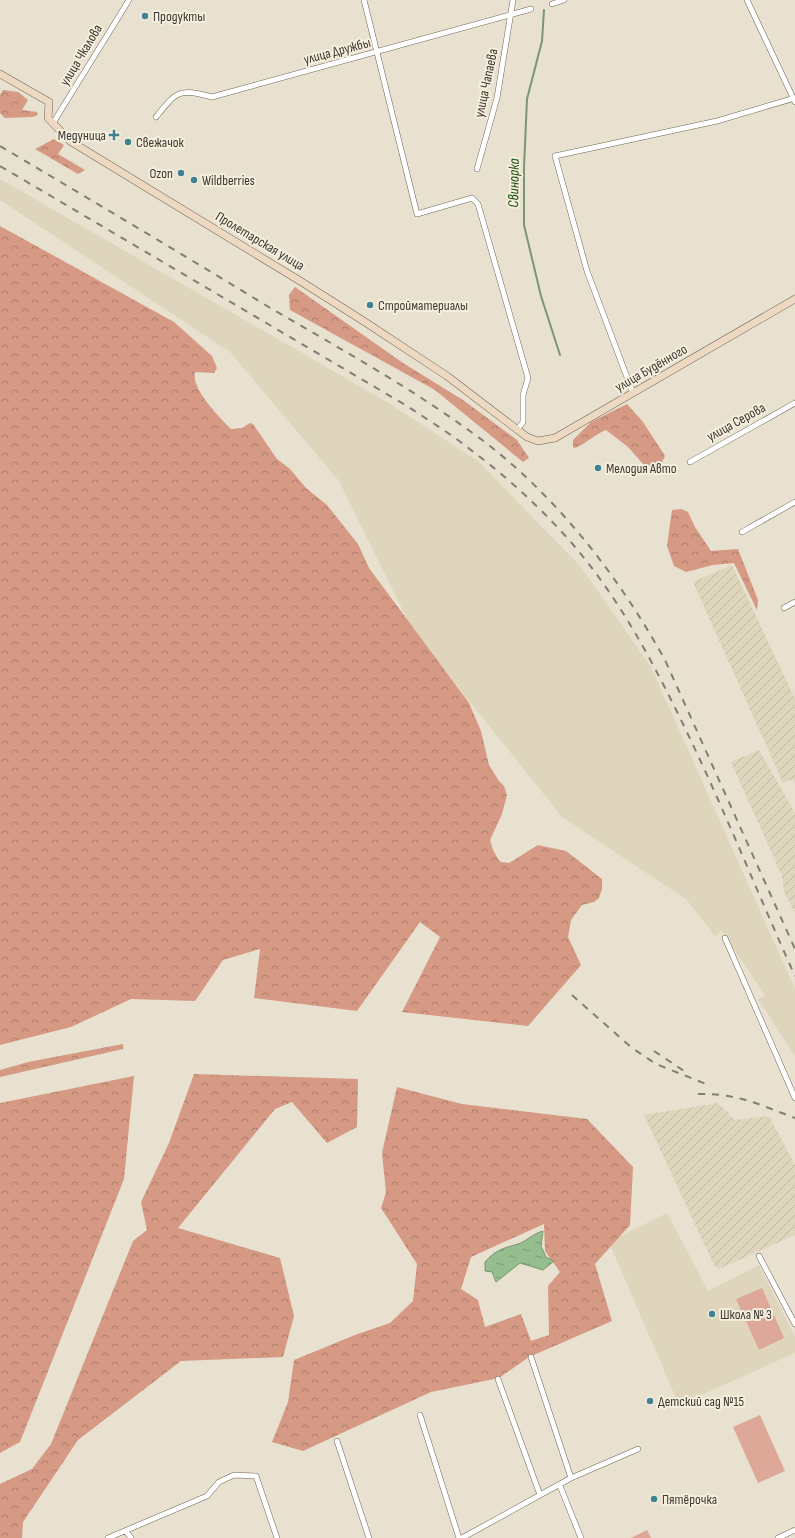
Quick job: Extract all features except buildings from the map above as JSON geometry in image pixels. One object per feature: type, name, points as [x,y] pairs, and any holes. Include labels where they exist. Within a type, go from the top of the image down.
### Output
[{"type":"main road","points":[[0,74],[49,102],[48,118],[53,123]]},
{"type":"main road","name":"Пролетарская улица","points":[[53,123],[70,141],[305,284],[447,376],[517,430]]},
{"type":"main road","name":"улица Будённого","points":[[517,430],[534,440],[548,441],[555,438],[795,299]]},
{"type":"street","name":"улица Чкалова","points":[[53,123],[128,0]]},
{"type":"street","points":[[364,0],[417,214],[472,198],[478,204],[528,378],[523,395],[524,422],[517,430]]},
{"type":"street","name":"улица Чапаева","points":[[477,169],[497,98],[512,14],[513,0]]},
{"type":"street","points":[[552,4],[564,0]]},
{"type":"street","points":[[633,393],[588,271],[555,156],[717,121],[794,100],[747,0]]},
{"type":"street","name":"улица Дружбы","points":[[156,117],[173,98],[186,92],[212,97],[377,53],[531,9]]},
{"type":"street","name":"улица Серова","points":[[690,462],[795,403]]},
{"type":"street","points":[[742,532],[795,502]]},
{"type":"street","points":[[784,608],[795,602]]},
{"type":"street","points":[[725,938],[795,1098]]},
{"type":"street","points":[[759,1256],[795,1324]]},
{"type":"street","points":[[531,1357],[571,1478]]},
{"type":"street","points":[[498,1379],[540,1495]]},
{"type":"street","points":[[420,1415],[460,1538],[540,1495],[560,1486],[571,1478],[638,1449]]},
{"type":"street","points":[[337,1441],[369,1538]]},
{"type":"street","points":[[108,1538],[126,1532],[207,1496],[219,1482],[234,1475],[256,1476],[277,1538]]},
{"type":"street","points":[[560,1486],[581,1538]]},
{"type":"street","points":[[778,1538],[795,1530]]},
{"type":"street","points":[[126,1532],[130,1538]]},
{"type":"shaded area","points":[[0,179],[387,402],[478,461],[581,567],[651,667],[795,989],[795,1056],[758,999],[765,995],[721,931],[715,936],[686,899],[562,817],[413,631],[339,481],[230,352],[0,200]]},
{"type":"shaded area","points":[[732,565],[795,699],[795,784],[793,779],[783,783],[693,582]]},
{"type":"shaded area","points":[[759,750],[795,813],[795,913],[784,892],[782,876],[731,762]]},
{"type":"shaded area","points":[[718,1103],[735,1120],[769,1116],[795,1165],[795,1235],[719,1269],[714,1265],[644,1115]]},
{"type":"shaded area","name":"Школа № 3","points":[[667,1213],[708,1291],[759,1265],[795,1337],[795,1353],[679,1405],[609,1242]]},
{"type":"shaded area","points":[[762,1288],[784,1338],[759,1350],[736,1299]]},
{"type":"shaded area","points":[[760,1415],[785,1471],[758,1483],[733,1427]]},
{"type":"shaded area","points":[[647,1530],[651,1538],[631,1538]]},
{"type":"green space","points":[[3,90],[18,92],[28,100],[22,110],[37,112],[38,115],[33,117],[5,118],[0,113],[0,95]]},
{"type":"green space","points":[[54,139],[64,145],[58,154],[85,170],[78,174],[35,149]]},
{"type":"green space","points":[[0,226],[174,322],[212,356],[217,368],[214,373],[195,372],[195,379],[201,394],[231,429],[242,428],[250,423],[253,424],[277,459],[290,469],[306,488],[327,505],[358,544],[369,568],[469,703],[481,731],[489,765],[504,786],[507,795],[502,814],[490,840],[498,859],[501,862],[509,863],[538,845],[566,851],[602,879],[602,889],[599,898],[594,902],[582,905],[571,920],[568,937],[581,965],[528,1026],[402,1012],[440,937],[420,922],[357,1011],[254,998],[260,949],[223,960],[195,1001],[131,999],[71,1027],[0,1045]]},
{"type":"green space","points":[[295,287],[403,363],[463,400],[517,440],[529,458],[523,462],[435,390],[290,310],[289,295]]},
{"type":"green space","points":[[627,404],[643,422],[665,456],[659,468],[644,465],[628,447],[606,430],[579,446],[575,448],[573,447],[573,440],[591,422]]},
{"type":"green space","points":[[681,509],[688,512],[695,527],[711,551],[738,549],[758,600],[757,610],[734,563],[713,565],[686,572],[674,566],[667,546],[672,510]]},
{"type":"green space","points":[[123,1044],[123,1049],[0,1077],[0,1070],[28,1062]]},
{"type":"green space","points":[[194,1074],[358,1079],[357,1127],[327,1143],[292,1102],[275,1109],[178,1228],[280,1258],[294,1316],[283,1357],[181,1361],[78,1440],[23,1522],[22,1538],[0,1538],[0,1484],[32,1469],[51,1444],[133,1241],[147,1230],[141,1202],[169,1143]]},
{"type":"green space","points":[[134,1076],[124,1179],[20,1442],[0,1453],[0,1103]]},
{"type":"green space","points":[[397,1087],[462,1104],[587,1119],[633,1167],[630,1225],[595,1264],[612,1321],[529,1357],[499,1378],[431,1392],[303,1451],[272,1442],[288,1402],[294,1360],[355,1335],[390,1323],[413,1301],[417,1264],[381,1208],[386,1192],[382,1153]],"holes":[[[544,1224],[545,1251],[560,1272],[548,1286],[549,1335],[531,1341],[521,1314],[485,1327],[478,1300],[461,1289],[471,1257]]]},
{"type":"water","points":[[543,1231],[541,1246],[546,1257],[554,1261],[543,1270],[520,1263],[496,1282],[492,1272],[485,1271],[485,1262],[496,1252],[521,1243]]},
{"type":"waterway","name":"Свинорка","points":[[544,10],[542,41],[527,99],[524,168],[524,225],[541,296],[560,355]]},
{"type":"railway","points":[[0,146],[411,391],[490,446],[542,493],[566,518],[609,572],[648,630],[665,660],[795,949]]},
{"type":"railway","points":[[0,166],[407,406],[456,438],[483,459],[550,519],[597,575],[629,622],[657,672],[712,786],[795,976]]},
{"type":"railway","points":[[572,995],[632,1048],[656,1064],[711,1086]]},
{"type":"railway","points":[[654,1051],[684,1071]]},
{"type":"railway","points":[[698,1094],[712,1094],[737,1098],[759,1104],[795,1118]]},
{"type":"place","name":"Продукты","points":[[145,16]]},
{"type":"place","name":"Медуница","points":[[114,135]]},
{"type":"place","name":"Свежачок","points":[[128,142]]},
{"type":"place","name":"Ozon","points":[[181,173]]},
{"type":"place","name":"Wildberries","points":[[194,180]]},
{"type":"place","name":"Стройматериалы","points":[[370,305]]},
{"type":"place","name":"Мелодия Авто","points":[[598,468]]},
{"type":"place","name":"Школа № 3","points":[[712,1314]]},
{"type":"place","name":"Детский сад №15","points":[[650,1401]]},
{"type":"place","name":"Пятёрочка","points":[[654,1499]]}]
